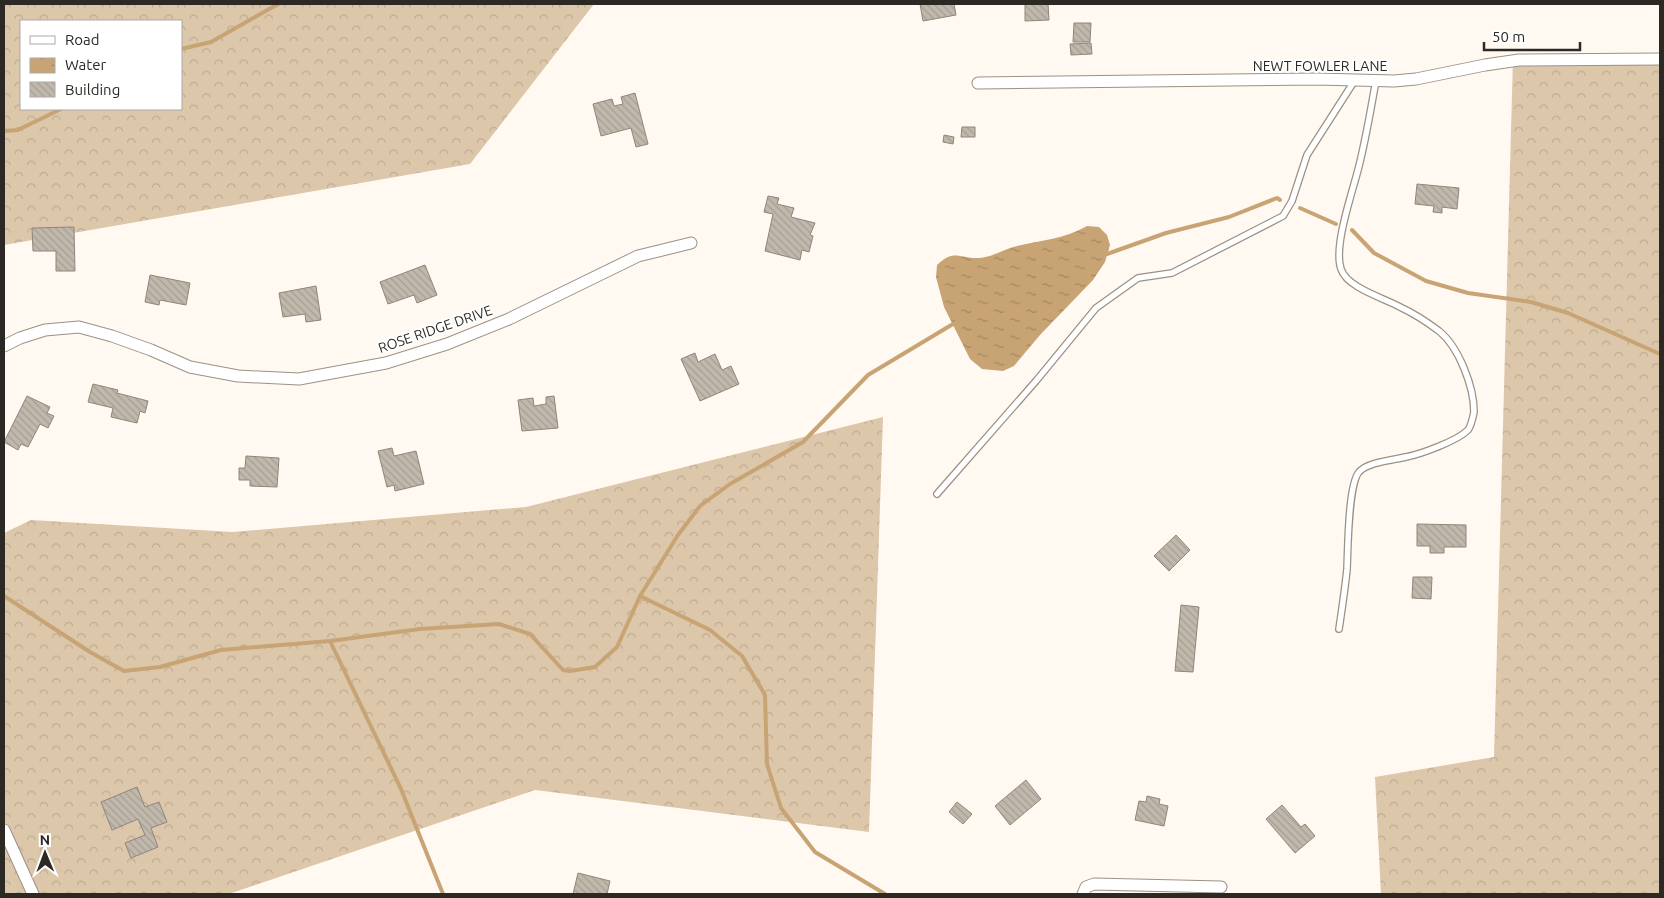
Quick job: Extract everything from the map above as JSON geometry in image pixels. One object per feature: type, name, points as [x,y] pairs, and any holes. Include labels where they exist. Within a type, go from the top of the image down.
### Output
[{"type":"street","name":"NEWT FOWLER LANE","points":[[978,83],[1416,79],[1485,64],[1519,60],[1660,59]]},
{"type":"street","name":"ROSE RIDGE DRIVE","points":[[4,346],[20,338],[46,330],[79,327],[152,350],[190,367],[238,376],[299,379],[386,363],[447,344],[509,319],[638,256],[691,243]]},
{"type":"street","points":[[4,830],[32,894]]},
{"type":"street","points":[[1083,894],[1086,888],[1094,884],[1221,887]]},
{"type":"lane","points":[[937,494],[1036,381],[1096,308],[1138,278],[1172,273],[1283,216],[1292,201],[1307,155],[1355,80]]},
{"type":"lane","points":[[1339,628],[1347,570],[1355,479],[1360,470],[1386,460],[1419,454],[1458,436],[1469,429],[1474,415],[1469,382],[1452,345],[1439,331],[1400,306],[1357,287],[1341,271],[1339,261],[1342,232],[1359,166],[1376,80]]},
{"type":"green space","points":[[4,4],[594,4],[470,164],[4,245]]},
{"type":"green space","points":[[1660,53],[1660,894],[1381,894],[1375,777],[1494,757],[1513,57]]},
{"type":"green space","points":[[883,417],[869,832],[535,790],[229,894],[4,894],[4,533],[31,520],[232,532],[526,507]]},
{"type":"water","points":[[1087,226],[1099,227],[1107,235],[1110,245],[1105,262],[1093,280],[1040,335],[1014,366],[1003,371],[982,369],[970,359],[944,307],[936,277],[937,265],[948,257],[979,258],[994,255],[1017,246],[1062,236]]},
{"type":"building","points":[[920,4],[954,4],[956,15],[923,21]]},
{"type":"building","points":[[1025,4],[1048,4],[1049,20],[1025,21]]},
{"type":"building","points":[[1074,23],[1091,23],[1090,42],[1073,42]]},
{"type":"building","points":[[1091,43],[1092,54],[1071,55],[1070,44]]},
{"type":"building","points":[[635,93],[648,144],[636,147],[631,128],[601,136],[593,104],[612,99],[614,106],[623,104],[621,97]]},
{"type":"building","points":[[962,127],[975,127],[975,137],[961,137]]},
{"type":"building","points":[[944,135],[954,137],[953,144],[943,142]]},
{"type":"building","points":[[1417,184],[1459,188],[1457,209],[1442,207],[1442,213],[1433,212],[1434,206],[1415,204]]},
{"type":"building","points":[[768,196],[779,198],[777,204],[794,208],[791,217],[815,223],[810,235],[813,236],[809,252],[802,250],[800,260],[765,251],[773,214],[764,212]]},
{"type":"building","points":[[74,227],[75,271],[56,271],[56,251],[33,251],[32,228]]},
{"type":"building","points":[[425,265],[437,295],[417,303],[414,295],[388,304],[380,282]]},
{"type":"building","points":[[150,275],[190,283],[186,305],[160,300],[159,305],[145,302]]},
{"type":"building","points":[[316,286],[321,320],[306,322],[305,314],[283,317],[279,293]]},
{"type":"building","points":[[695,353],[698,362],[715,354],[722,370],[731,366],[739,384],[700,401],[681,359]]},
{"type":"building","points":[[93,384],[118,390],[117,393],[148,401],[145,413],[140,411],[137,423],[111,417],[113,408],[88,402]]},
{"type":"building","points":[[27,396],[50,407],[47,413],[54,416],[48,428],[40,424],[28,447],[21,444],[18,450],[4,442]]},
{"type":"building","points":[[554,396],[558,428],[522,431],[518,400],[533,398],[534,406],[546,404],[546,397]]},
{"type":"building","points":[[392,448],[394,456],[416,451],[424,484],[395,491],[394,485],[387,487],[378,451]]},
{"type":"building","points":[[246,456],[279,458],[277,487],[250,486],[250,480],[239,480],[239,468],[245,468]]},
{"type":"building","points":[[1417,524],[1466,525],[1466,547],[1444,547],[1444,553],[1430,553],[1430,546],[1417,546]]},
{"type":"building","points":[[1176,535],[1190,550],[1169,571],[1154,556]]},
{"type":"building","points":[[1413,577],[1432,577],[1431,599],[1412,598]]},
{"type":"building","points":[[1181,605],[1199,607],[1193,672],[1175,671]]},
{"type":"building","points":[[1026,780],[1041,799],[1010,825],[995,806]]},
{"type":"building","points":[[137,787],[145,807],[159,802],[167,822],[151,828],[158,847],[131,858],[125,843],[145,835],[138,819],[112,830],[101,802]]},
{"type":"building","points":[[1147,796],[1160,799],[1159,804],[1168,806],[1164,826],[1135,820],[1139,801],[1146,802]]},
{"type":"building","points":[[957,802],[972,814],[963,824],[949,812]]},
{"type":"building","points":[[1282,805],[1301,827],[1305,824],[1315,836],[1295,853],[1266,819]]},
{"type":"building","points":[[578,873],[610,881],[607,894],[573,894]]},
{"type":"waterway","points":[[182,49],[211,42],[278,4]]},
{"type":"waterway","points":[[4,131],[18,130],[59,110]]},
{"type":"waterway","points":[[1107,254],[1166,233],[1229,217],[1277,198],[1280,200]]},
{"type":"waterway","points":[[1300,208],[1336,224]]},
{"type":"waterway","points":[[1352,230],[1374,253],[1426,281],[1468,293],[1531,302],[1568,313],[1660,354]]},
{"type":"waterway","points":[[4,596],[90,652],[124,671],[160,667],[221,650],[330,641],[420,629],[499,624],[530,634],[563,670],[570,671],[595,667],[617,647],[640,596],[678,535],[700,506],[730,484],[803,442],[868,375],[953,324]]},
{"type":"waterway","points":[[640,596],[710,630],[742,656],[765,695],[767,764],[781,808],[815,852],[885,894]]},
{"type":"waterway","points":[[330,641],[401,789],[443,894]]}]
